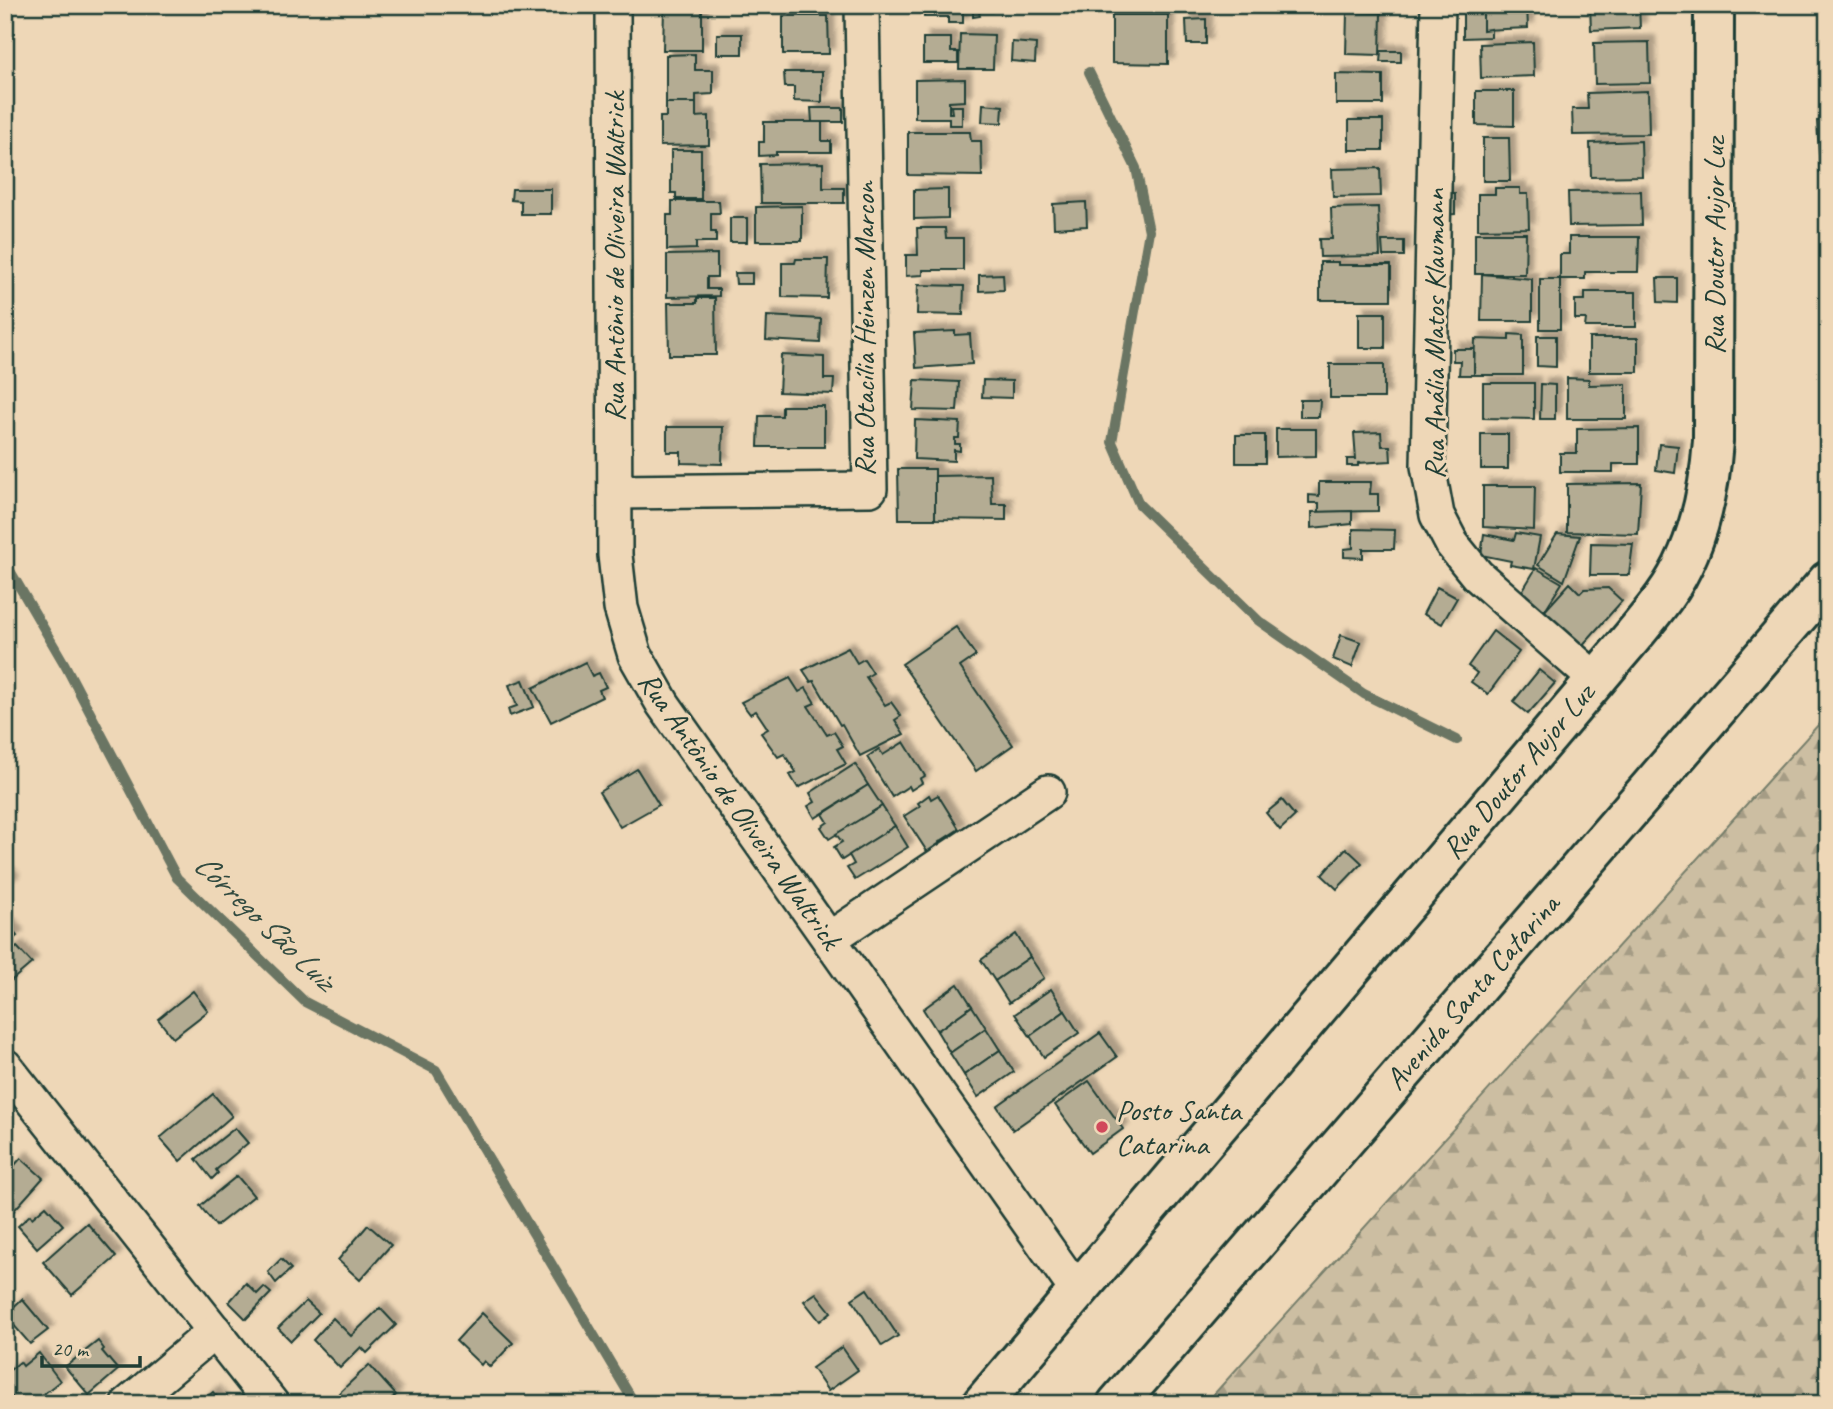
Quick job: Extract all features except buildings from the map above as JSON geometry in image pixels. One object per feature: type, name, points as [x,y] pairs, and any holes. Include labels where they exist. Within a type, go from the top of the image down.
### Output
[{"type":"street","name":"Rua Antônio de Oliveira Waltrick","points":[[613,5],[615,555],[621,608],[635,655],[663,704],[1077,1291]]},
{"type":"street","name":"Rua Otacília Heinzen Marcon","points":[[615,492],[870,489],[862,5]]},
{"type":"street","name":"Rua Anália Matos Klaumann","points":[[1438,5],[1429,466],[1437,514],[1451,544],[1477,575],[1596,680]]},
{"type":"street","name":"Rua Doutor Aujor Luz","points":[[982,1404],[1596,680],[1665,596],[1686,558],[1700,521],[1710,478],[1713,427],[1714,5]]},
{"type":"street","name":"Avenida Santa Catarina","points":[[1117,1404],[1828,581]]},
{"type":"street","points":[[829,939],[1048,792]]},
{"type":"street","points":[[5,1066],[272,1404]]},
{"type":"street","points":[[128,1404],[215,1331]]},
{"type":"green space","points":[[1828,714],[1828,1404],[1205,1404]]},
{"type":"waterway","points":[[1089,72],[1136,168],[1149,231],[1112,442],[1139,504],[1259,621],[1364,694],[1457,740]]},
{"type":"waterway","name":"Córrego São Luiz","points":[[5,562],[65,665],[177,878],[305,1002],[436,1070],[635,1404]]},
{"type":"place","name":"Posto Santa Catarina","points":[[1102,1127]]}]
